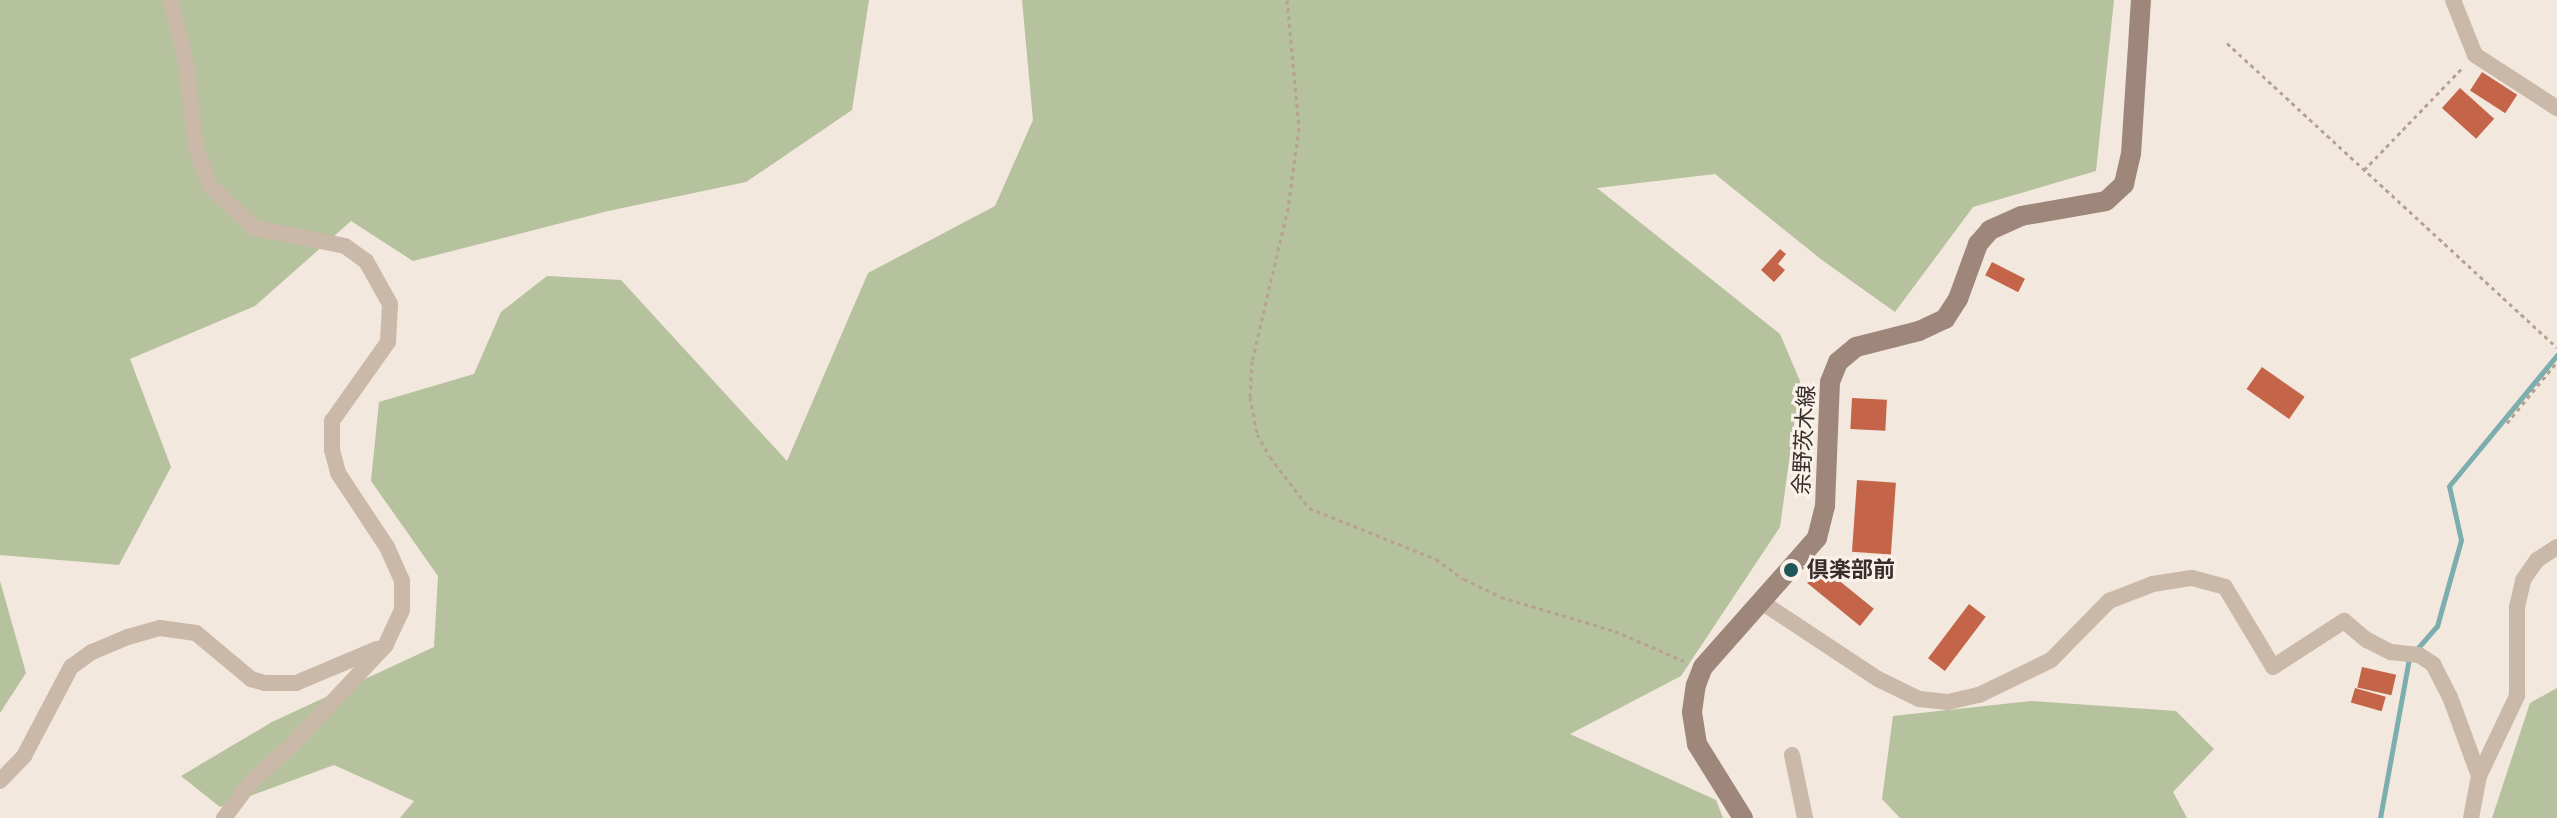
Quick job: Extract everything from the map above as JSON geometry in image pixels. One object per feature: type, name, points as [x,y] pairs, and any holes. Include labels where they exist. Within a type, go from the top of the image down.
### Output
[{"type":"main road","name":"余野茨木線","points":[[1743,818],[1697,744],[1692,712],[1703,667],[1763,603],[1817,538],[1825,506],[1830,382],[1838,362],[1856,347],[1919,331],[1945,319],[1958,299],[1978,244],[1990,230],[2021,216],[2106,201],[2124,184],[2131,154],[2141,0]]},
{"type":"street","points":[[171,0],[186,63],[196,148],[210,186],[255,228],[345,246],[366,261],[390,304],[388,342],[384,352],[332,421],[332,450],[338,473],[387,547],[402,581],[402,610],[386,645],[290,747],[251,782],[224,818]]},
{"type":"street","points":[[2453,0],[2475,55],[2557,108]]},
{"type":"street","points":[[2475,813],[2479,776],[2517,696],[2517,607],[2523,580],[2537,560],[2557,547]]},
{"type":"street","points":[[1763,603],[1878,679],[1919,699],[1948,702],[1979,695],[2051,660],[2109,601],[2153,584],[2192,578],[2225,587],[2273,667],[2344,621],[2367,640],[2391,652],[2419,655],[2433,664],[2450,697],[2479,776]]},
{"type":"street","points":[[0,781],[24,756],[71,667],[92,652],[128,637],[160,628],[196,633],[251,679],[265,683],[296,683],[386,645]]},
{"type":"street","points":[[1792,755],[1805,818]]},
{"type":"path","points":[[1287,0],[1299,128],[1288,208],[1252,361],[1250,397],[1257,434],[1270,457],[1309,508],[1436,559],[1464,579],[1501,597],[1615,631],[1703,667]]},
{"type":"path","points":[[2227,43],[2557,348]]},
{"type":"path","points":[[2364,170],[2475,55]]},
{"type":"path","points":[[2507,423],[2557,362]]},
{"type":"green space","points":[[0,0],[869,0],[852,110],[746,182],[608,211],[413,261],[351,221],[255,306],[130,359],[171,467],[119,565],[0,555]]},
{"type":"green space","points":[[1022,0],[2114,0],[2096,171],[1973,207],[1895,312],[1822,260],[1715,174],[1597,188],[1780,334],[1800,381],[1780,527],[1681,676],[1570,734],[1716,800],[1723,818],[400,818],[414,801],[334,765],[220,807],[181,776],[272,722],[434,647],[438,576],[371,481],[379,402],[474,374],[501,312],[547,276],[621,280],[787,461],[868,273],[995,206],[1033,120]]},
{"type":"green space","points":[[0,581],[26,673],[0,713]]},
{"type":"green space","points":[[2557,688],[2557,818],[2492,818],[2530,703]]},
{"type":"green space","points":[[2031,701],[2176,711],[2214,749],[2173,792],[2187,818],[1900,818],[1882,799],[1893,716]]},
{"type":"building","points":[[2482,72],[2517,95],[2505,113],[2470,90]]},
{"type":"building","points":[[2460,88],[2494,119],[2476,139],[2442,108]]},
{"type":"building","points":[[1780,249],[1786,254],[1778,264],[1785,270],[1774,282],[1761,270]]},
{"type":"building","points":[[1992,262],[2025,279],[2018,292],[1985,275]]},
{"type":"building","points":[[2262,367],[2305,397],[2289,419],[2247,389]]},
{"type":"building","points":[[1852,398],[1887,400],[1885,431],[1850,429]]},
{"type":"building","points":[[1857,480],[1896,483],[1891,555],[1852,552]]},
{"type":"building","points":[[1821,566],[1874,609],[1860,626],[1807,583]]},
{"type":"building","points":[[1969,604],[1986,617],[1945,671],[1928,658]]},
{"type":"building","points":[[2362,667],[2396,675],[2391,695],[2357,687]]},
{"type":"building","points":[[2355,688],[2386,697],[2382,711],[2351,702]]},
{"type":"waterway","points":[[2416,650],[2437,626],[2461,540],[2449,486],[2557,355]]},
{"type":"waterway","points":[[2380,818],[2409,658]]},
{"type":"place","name":"倶楽部前","points":[[1791,570]]}]
